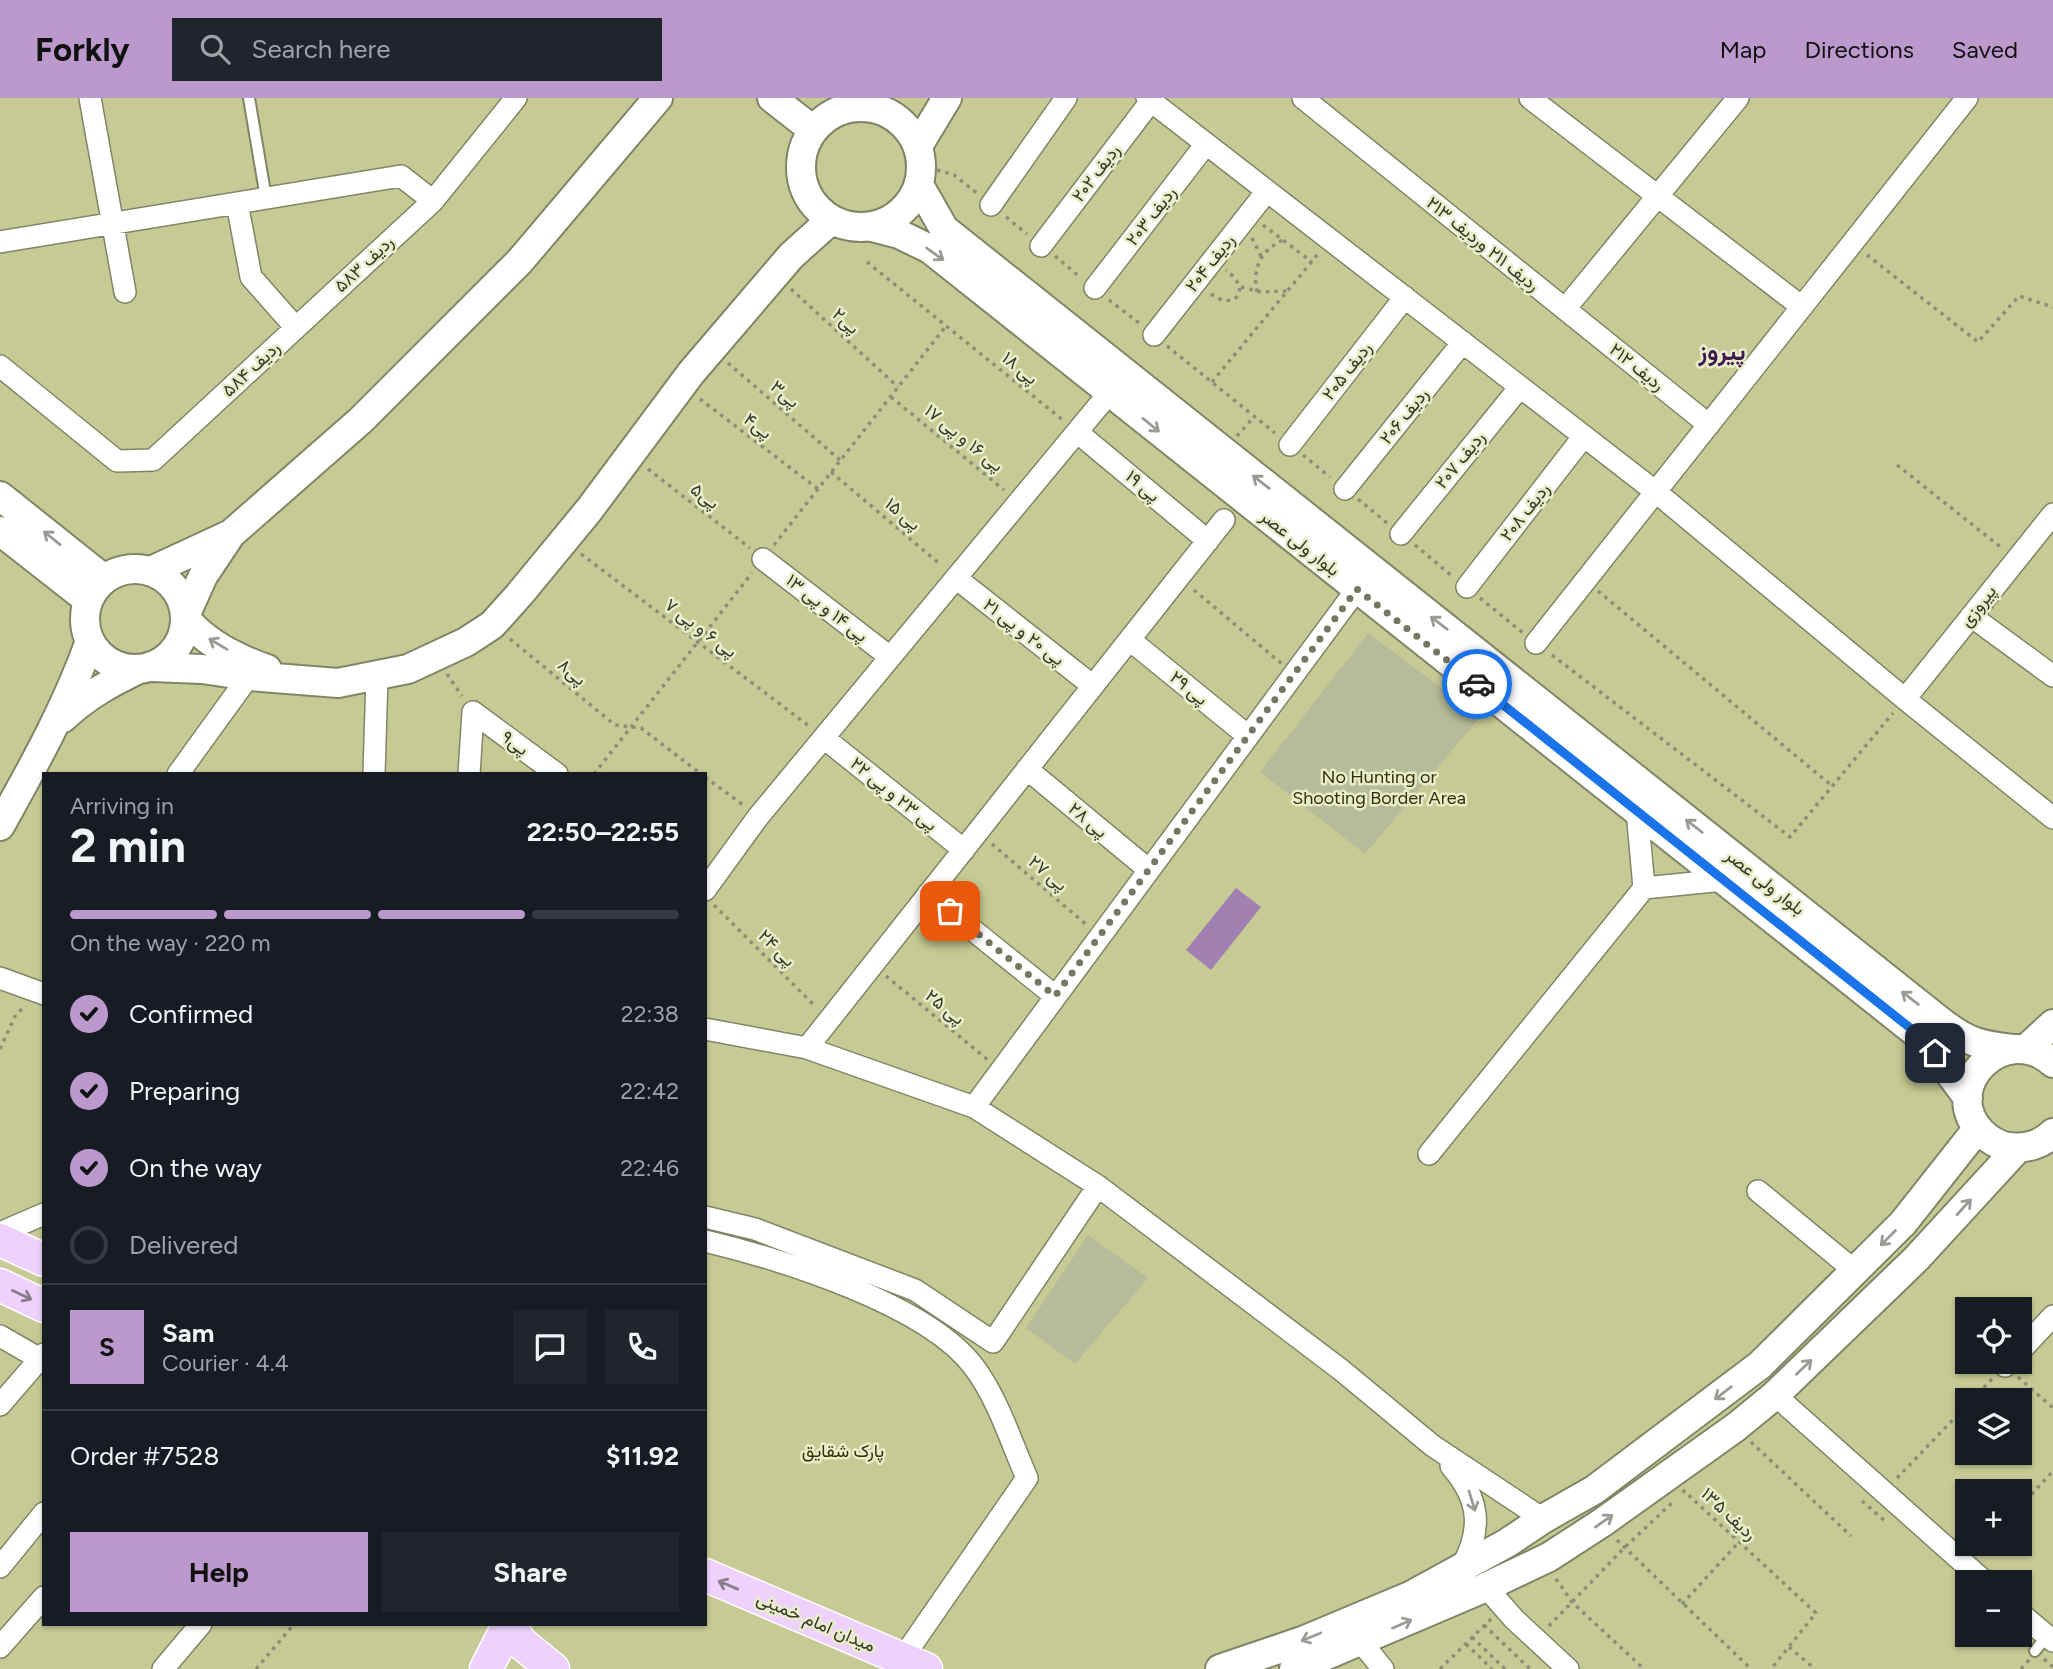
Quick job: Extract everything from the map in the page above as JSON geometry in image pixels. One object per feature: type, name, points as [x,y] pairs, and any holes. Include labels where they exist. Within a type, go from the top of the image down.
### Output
[{"type":"main road","points":[[0,1240],[42,1259]]},
{"type":"main road","points":[[0,1285],[42,1305]]},
{"type":"main road","name":"میدان امام خمینی","points":[[707,1577],[914,1664]]},
{"type":"main road","points":[[486,1669],[509,1626]]},
{"type":"main road","points":[[511,1626],[520,1642],[553,1669]]},
{"type":"street","points":[[90,98],[125,292]]},
{"type":"street","name":"ردیف ۵۸۳","points":[[296,328],[433,201],[516,98]]},
{"type":"street","points":[[150,571],[230,534],[361,420],[520,261],[658,98]]},
{"type":"street","points":[[772,98],[813,130]]},
{"type":"street","points":[[918,146],[947,98]]},
{"type":"street","points":[[991,205],[1066,98]]},
{"type":"street","name":"ردیف ۲۱۱ وردیف ۲۱۳","points":[[1303,98],[1565,310]]},
{"type":"street","points":[[1530,98],[1802,307]]},
{"type":"street","points":[[1565,310],[1738,98]]},
{"type":"street","points":[[1536,643],[1967,98]]},
{"type":"street","points":[[1149,100],[1656,492],[2053,818]]},
{"type":"street","name":"ردیف ۲۰۲","points":[[1041,246],[1149,100]]},
{"type":"street","points":[[859,103],[888,113],[906,127],[918,146],[922,166],[919,185],[912,200],[888,222],[873,227],[851,227],[821,211],[801,179],[802,153],[813,130],[824,119],[859,103]]},
{"type":"street","name":"ردیف ۲۰۳","points":[[1095,288],[1206,144]]},
{"type":"street","points":[[0,242],[401,176],[433,201]]},
{"type":"street","name":"بلوار ولی عصر","points":[[919,185],[944,229],[1940,1021],[1957,1034],[1979,1045],[2019,1049]]},
{"type":"street","name":"ردیف ۲۰۴","points":[[1154,335],[1250,224],[1266,191]]},
{"type":"street","points":[[237,203],[251,277],[296,328]]},
{"type":"street","points":[[56,724],[80,701],[100,688],[146,668],[173,653],[185,631],[186,616],[175,587],[164,577],[134,568],[118,572],[96,590],[85,613],[85,627],[98,653],[124,668],[146,668],[202,669],[249,676],[338,683],[408,669],[466,642],[492,625],[589,510],[682,385],[783,265],[821,211]]},
{"type":"street","name":"بلوار ولی عصر","points":[[873,227],[899,234],[930,249],[1924,1039],[1968,1098],[1970,1114],[1978,1128]]},
{"type":"street","name":"ردیف ۲۰۵","points":[[1290,445],[1405,298]]},
{"type":"street","name":"ردیف ۲۱۲","points":[[1565,310],[1709,425]]},
{"type":"street","name":"ردیف ۵۸۴","points":[[0,366],[117,461],[153,460],[296,328]]},
{"type":"street","name":"ردیف ۲۰۶","points":[[1345,489],[1463,342]]},
{"type":"street","name":"ردیف ۲۰۷","points":[[1401,534],[1520,387]]},
{"type":"street","points":[[707,887],[758,817],[1110,392]]},
{"type":"street","name":"پی ۱۹","points":[[1077,432],[1208,541]]},
{"type":"street","name":"ردیف ۲۰۸","points":[[1467,587],[1584,436]]},
{"type":"street","points":[[0,496],[96,590]]},
{"type":"street","name":"پیروزی","points":[[1905,699],[2053,514]]},
{"type":"street","points":[[807,1048],[1224,520]]},
{"type":"street","points":[[0,531],[96,590]]},
{"type":"street","points":[[186,616],[203,576],[230,534]]},
{"type":"street","name":"پی ۱۴ و پی ۱۳","points":[[763,559],[890,657]]},
{"type":"street","name":"پی ۲۰ و پی ۲۱","points":[[956,578],[1093,687]]},
{"type":"street","points":[[974,1107],[1357,589]]},
{"type":"street","points":[[186,616],[196,631],[251,664],[299,681]]},
{"type":"street","points":[[1971,616],[2053,676]]},
{"type":"street","points":[[0,826],[56,724],[90,640]]},
{"type":"street","name":"پی ۲۹","points":[[1130,640],[1248,736]]},
{"type":"street","points":[[179,772],[249,676]]},
{"type":"street","points":[[374,772],[377,677]]},
{"type":"street","points":[[470,772],[473,712]]},
{"type":"street","name":"پی۹","points":[[473,712],[554,772]]},
{"type":"street","name":"پی ۲۳ و پی ۲۲","points":[[824,738],[964,850]]},
{"type":"street","name":"پی ۲۸","points":[[1027,769],[1149,870]]},
{"type":"street","points":[[1429,1154],[1644,888],[1637,811]]},
{"type":"street","points":[[1644,888],[1724,880]]},
{"type":"street","points":[[928,894],[1055,996]]},
{"type":"street","points":[[0,978],[42,993]]},
{"type":"street","points":[[2019,1049],[2053,1024]]},
{"type":"street","points":[[707,1029],[807,1048],[974,1107],[1098,1186],[1340,1369],[1433,1446],[1543,1519]]},
{"type":"street","points":[[1968,1098],[1971,1080],[1980,1065],[1995,1054],[2019,1049],[2039,1053],[2053,1063]]},
{"type":"street","points":[[1230,1668],[1410,1596],[1507,1543],[1594,1489],[1760,1365],[1903,1223],[1978,1128],[1989,1139],[2003,1146],[2039,1146]]},
{"type":"street","points":[[1294,1669],[1361,1642],[1495,1597],[1543,1560],[1603,1522],[1736,1427],[1775,1395],[1916,1259],[2039,1146]]},
{"type":"street","points":[[707,1217],[755,1229],[915,1290],[993,1342],[1098,1186]]},
{"type":"street","points":[[1758,1191],[1855,1271]]},
{"type":"street","points":[[0,1233],[42,1215]]},
{"type":"street","points":[[707,1242],[824,1278],[904,1312],[953,1345],[974,1366],[988,1390],[1027,1478],[914,1664]]},
{"type":"street","points":[[2032,1338],[2053,1316]]},
{"type":"street","points":[[0,1336],[42,1357],[0,1405]]},
{"type":"street","points":[[1775,1395],[1971,1570]]},
{"type":"street","points":[[1433,1446],[1465,1483],[1472,1499],[1476,1517],[1475,1535],[1461,1568]]},
{"type":"street","points":[[0,1567],[42,1515]]},
{"type":"street","points":[[1495,1597],[1568,1669]]},
{"type":"street","points":[[0,1647],[42,1599]]},
{"type":"street","points":[[163,1669],[199,1626]]},
{"type":"street","points":[[2032,1627],[2045,1643]]},
{"type":"street","points":[[1361,1642],[1383,1669]]},
{"type":"lane","points":[[249,98],[266,198]]},
{"type":"path","points":[[1250,224],[1284,240],[1312,262]]},
{"type":"path","points":[[1250,224],[1262,258]]},
{"type":"path","points":[[1257,292],[1256,264],[1267,251],[1284,240]]},
{"type":"path","points":[[1212,382],[1330,240]]},
{"type":"path","points":[[1852,244],[1978,342],[2019,296],[2053,307]]},
{"type":"path","name":"پی ۱۸","points":[[867,262],[1077,432]]},
{"type":"path","name":"پی۲","points":[[783,265],[898,387]]},
{"type":"path","points":[[1224,268],[1235,276],[1241,288],[1257,292],[1288,290]]},
{"type":"path","points":[[1206,291],[1214,297],[1228,301],[1235,298],[1241,288]]},
{"type":"path","name":"پی۳","points":[[712,349],[840,460]]},
{"type":"path","name":"پی۴","points":[[682,385],[818,489]]},
{"type":"path","name":"پی ۱۶ و پی ۱۷","points":[[890,397],[1019,502]]},
{"type":"path","name":"پی۵","points":[[629,455],[763,559]]},
{"type":"path","points":[[1898,465],[2016,559]]},
{"type":"path","name":"پی ۱۵","points":[[831,472],[956,578]]},
{"type":"path","name":"پی ۶ و پی ۷","points":[[562,540],[824,738]]},
{"type":"path","points":[[1179,578],[1294,674]]},
{"type":"path","points":[[1586,580],[1832,786]]},
{"type":"path","name":"پی۸","points":[[492,625],[615,726],[641,727],[699,772]]},
{"type":"path","points":[[435,657],[473,712]]},
{"type":"path","points":[[707,778],[758,817]]},
{"type":"path","name":"پی ۲۷","points":[[978,832],[1100,936]]},
{"type":"path","name":"پی ۲۴","points":[[707,898],[829,1020]]},
{"type":"path","name":"پی ۲۵","points":[[872,965],[1001,1070]]},
{"type":"path","points":[[0,1049],[16,1014],[42,994]]},
{"type":"path","points":[[1983,1388],[1997,1374]]},
{"type":"path","points":[[2024,1374],[2053,1408]]},
{"type":"path","points":[[1883,1492],[1955,1417]]},
{"type":"path","points":[[1736,1427],[1852,1536]]},
{"type":"path","points":[[2032,1494],[2053,1471]]},
{"type":"path","name":"ردیف ۱۳۵","points":[[1624,1548],[1684,1491],[1816,1613],[1789,1647]]},
{"type":"path","points":[[1603,1522],[1624,1548],[1751,1669]]},
{"type":"path","points":[[1682,1604],[1739,1542]]},
{"type":"path","points":[[1536,1640],[1624,1548]]},
{"type":"path","points":[[1543,1560],[1572,1602],[1644,1669]]},
{"type":"path","points":[[1440,1669],[1485,1625],[1495,1597]]},
{"type":"path","points":[[1485,1625],[1530,1669]]},
{"type":"path","points":[[256,1669],[292,1626]]},
{"type":"path","points":[[1472,1637],[1505,1669]]},
{"type":"path","points":[[1466,1643],[1492,1669]]},
{"type":"path","points":[[1771,1669],[1789,1647],[1815,1669]]},
{"type":"green space","name":"No Hunting or Shooting Border Area","points":[[0,98],[2053,98],[2053,1669],[0,1669]]},
{"type":"shaded area","points":[[1236,888],[1261,907],[1211,970],[1186,950]]},
{"type":"building","points":[[1368,633],[1480,717],[1365,854],[1260,772]]},
{"type":"building","points":[[1088,1235],[1148,1278],[1075,1364],[1026,1328]]},
{"type":"way so far","points":[[950,911],[1055,996],[1357,589],[1477,684]]},
{"type":"district","name":"پیروز","points":[[1722,352]]},
{"type":"route","points":[[1477,684],[1924,1039],[1935,1053]]},
{"type":"park label","name":"پارک شقایق","points":[[843,1451]]}]
